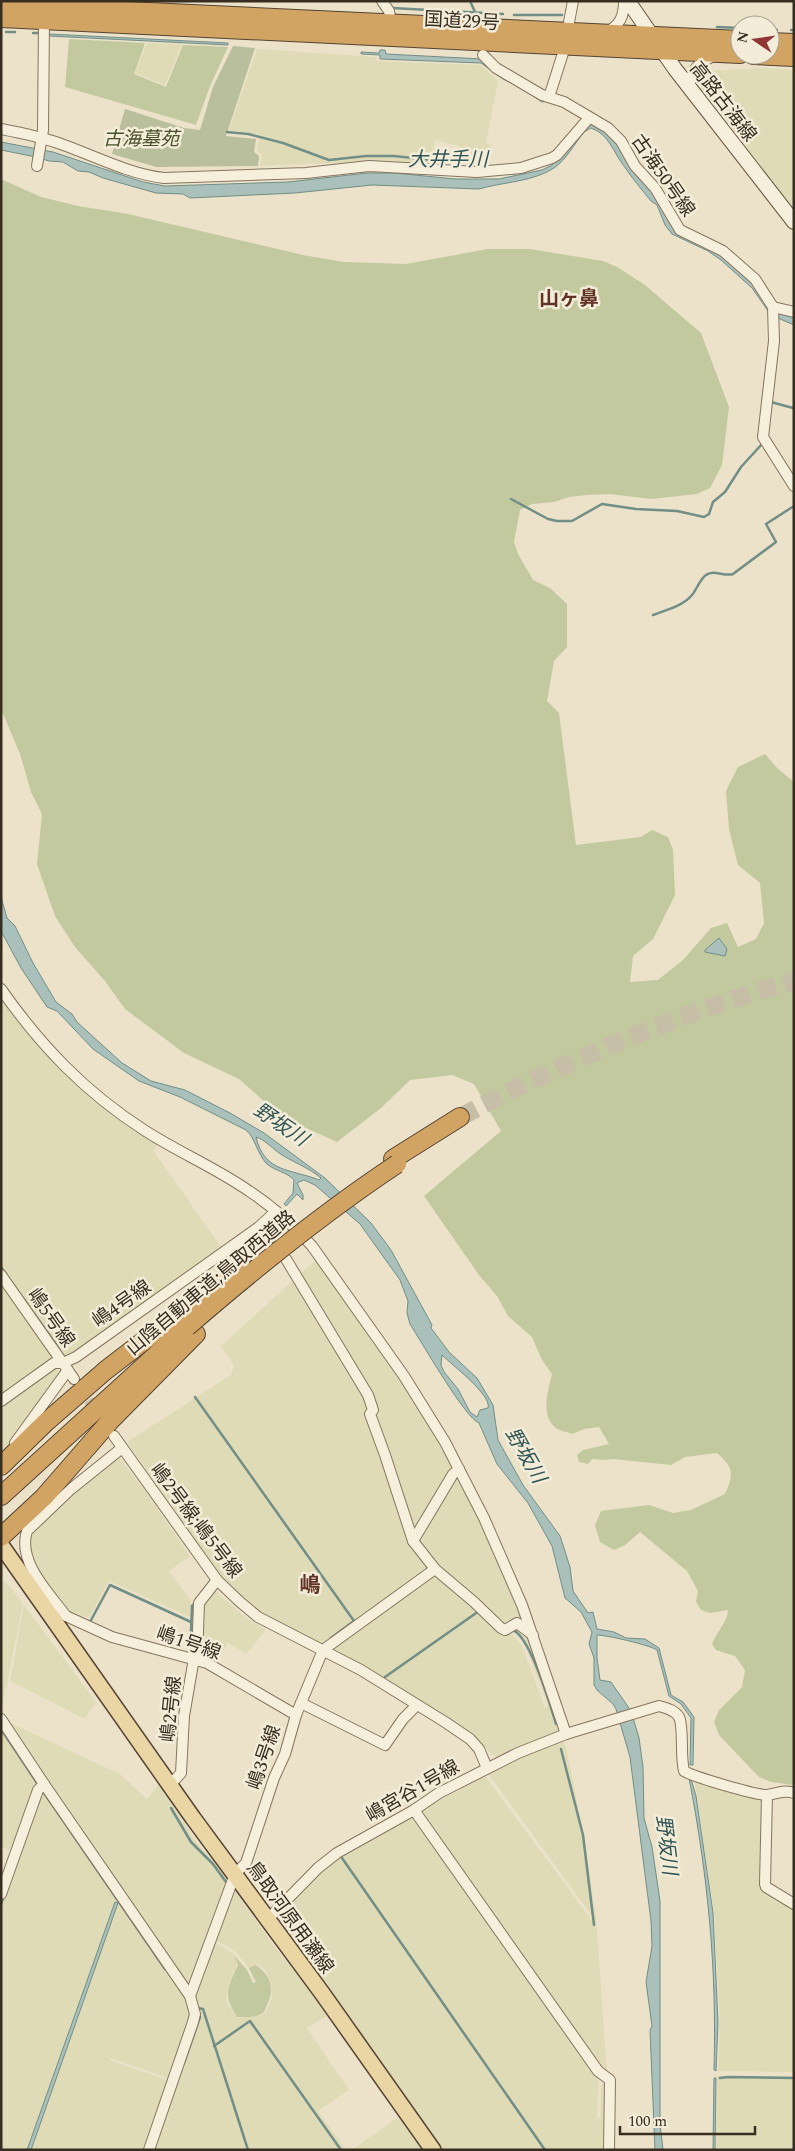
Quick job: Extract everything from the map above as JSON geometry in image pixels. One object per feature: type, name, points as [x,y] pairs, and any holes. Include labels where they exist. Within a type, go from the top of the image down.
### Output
[{"type":"highway","name":"国道29号","points":[[1,5],[391,24],[566,40],[601,34],[730,54]]},
{"type":"highway","name":"国道29号","points":[[1,18],[657,43],[730,40]]},
{"type":"highway","points":[[780,43],[794,44]]},
{"type":"highway","points":[[780,56],[794,57]]},
{"type":"highway","points":[[1,1464],[106,1370],[186,1324],[250,1284],[348,1195],[395,1162],[463,1120]]},
{"type":"highway","points":[[1,1537],[44,1497],[115,1415],[186,1324],[300,1221],[317,1209],[348,1195]]},
{"type":"highway","name":"山陰自動車道;鳥取西道路","points":[[3,1491],[186,1324]]},
{"type":"main road","name":"高路古海線","points":[[626,1],[690,88],[794,222]]},
{"type":"main road","name":"鳥取河原用瀬線","points":[[1,1545],[56,1620],[95,1685],[116,1708],[192,1818],[322,1993],[433,2150]]},
{"type":"main road","name":"鳥取河原用瀬線","points":[[1,1562],[56,1620]]},
{"type":"street","points":[[382,1],[389,11],[391,24]]},
{"type":"street","points":[[549,97],[566,40],[573,1]]},
{"type":"street","points":[[601,34],[614,28],[620,22],[626,1]]},
{"type":"street","points":[[37,166],[42,137],[44,20]]},
{"type":"street","points":[[690,88],[689,80],[693,70],[699,64],[710,57],[730,54]]},
{"type":"street","name":"古海50号線","points":[[483,55],[496,68],[542,96],[574,107],[608,128],[620,141],[635,166],[655,188],[680,230],[714,245],[732,258],[755,279],[774,307]]},
{"type":"street","points":[[1,129],[42,137],[117,165],[164,178],[297,174],[369,166],[495,172],[521,168],[552,158],[589,118]]},
{"type":"street","points":[[794,312],[774,307],[774,341],[763,437],[794,486]]},
{"type":"street","points":[[1,989],[28,1027],[88,1089],[145,1131],[249,1190],[276,1211],[312,1246],[356,1306],[445,1442],[484,1518],[522,1605],[566,1734]]},
{"type":"street","name":"嶋4号線","points":[[1,1401],[54,1363],[65,1366],[76,1356],[259,1227],[276,1211]]},
{"type":"street","points":[[259,1227],[270,1238]]},
{"type":"street","points":[[286,1259],[368,1395],[372,1410],[370,1414],[413,1541],[435,1569],[501,1628],[505,1630],[517,1623],[533,1635]]},
{"type":"street","name":"嶋5号線","points":[[1,1275],[74,1379]]},
{"type":"street","points":[[1,1464],[65,1366]]},
{"type":"street","name":"嶋2号線;嶋5号線","points":[[114,1436],[217,1580],[258,1617],[383,1682],[470,1739],[480,1749],[487,1768]]},
{"type":"street","points":[[56,1620],[29,1564],[25,1538],[27,1531],[70,1489],[122,1448]]},
{"type":"street","points":[[413,1541],[453,1474],[459,1469]]},
{"type":"street","points":[[323,1650],[435,1569]]},
{"type":"street","name":"嶋2号線","points":[[170,1785],[181,1773],[184,1716],[193,1664],[197,1660],[199,1603],[217,1580]]},
{"type":"street","name":"嶋1号線","points":[[56,1620],[207,1663],[296,1715]]},
{"type":"street","name":"嶋3号線","points":[[190,1996],[235,1874],[246,1863],[274,1778],[285,1754],[296,1715],[323,1650]]},
{"type":"street","points":[[301,1703],[385,1745],[403,1718],[417,1705]]},
{"type":"street","name":"嶋宮谷1号線","points":[[267,1920],[318,1868],[338,1853],[414,1810],[439,1793],[518,1753],[566,1734],[659,1706],[670,1709],[679,1716],[682,1726],[681,1756],[684,1771],[696,1777],[767,1795]]},
{"type":"street","points":[[1,1719],[190,1996],[195,2014],[193,2022],[149,2150]]},
{"type":"street","points":[[1,1894],[38,1790],[44,1784]]},
{"type":"street","points":[[794,1793],[788,1791],[767,1795],[765,1884],[766,1887],[794,1904]]},
{"type":"street","points":[[414,1810],[598,2071],[610,2080],[609,2150]]},
{"type":"shaded area","points":[[147,43],[182,44],[165,85],[135,73]]},
{"type":"shaded area","points":[[257,49],[377,57],[376,61],[481,65],[498,81],[486,143],[492,145],[487,161],[456,160],[460,146],[435,140],[430,163],[330,163],[260,166],[262,154],[257,152],[260,135],[229,130]]},
{"type":"shaded area","points":[[762,68],[794,70],[794,216],[726,119],[700,89],[706,71]]},
{"type":"shaded area","points":[[1,994],[29,1034],[61,1067],[160,1143],[153,1150],[222,1248],[68,1357],[62,1356],[1,1270]]},
{"type":"shaded area","points":[[318,1259],[396,1370],[455,1469],[413,1538],[372,1415],[375,1412],[298,1275]]},
{"type":"shaded area","points":[[295,1279],[343,1356],[368,1405],[367,1413],[429,1568],[325,1646],[258,1611],[223,1579],[127,1442],[231,1375],[234,1366],[221,1346]]},
{"type":"shaded area","points":[[1,1282],[53,1354],[52,1361],[1,1397]]},
{"type":"shaded area","points":[[55,1367],[62,1375],[1,1456],[1,1406]]},
{"type":"shaded area","points":[[118,1456],[190,1556],[169,1571],[191,1601],[190,1617],[109,1581],[89,1618],[67,1610],[32,1564],[28,1536],[62,1503]]},
{"type":"shaded area","points":[[458,1472],[528,1631],[522,1623],[504,1629],[451,1579],[415,1541]]},
{"type":"shaded area","points":[[433,1573],[504,1633],[513,1635],[522,1646],[545,1708],[548,1705],[525,1644],[516,1632],[510,1630],[517,1626],[530,1636],[559,1732],[502,1758],[494,1756],[466,1732],[387,1679],[331,1648]]},
{"type":"shaded area","points":[[1,1580],[5,1581],[23,1604],[1,1713]]},
{"type":"shaded area","points":[[215,1591],[245,1617],[266,1630],[246,1654],[228,1643],[218,1658],[201,1652],[202,1606]]},
{"type":"shaded area","points":[[24,1605],[96,1702],[85,1719],[10,1681]]},
{"type":"shaded area","points":[[4,1720],[120,1774],[147,1799],[159,1784],[197,1843],[217,1865],[229,1883],[189,1988]]},
{"type":"shaded area","points":[[1,1723],[40,1781],[13,1851],[1,1847]]},
{"type":"shaded area","points":[[562,1740],[566,1747],[583,1832],[596,1916],[607,2074],[604,2073],[420,1816],[421,1810],[458,1791],[482,1772],[593,1922],[592,1916],[487,1772],[487,1770]]},
{"type":"shaded area","points":[[693,1779],[758,1799],[762,1803],[761,1880],[794,1908],[794,2072],[718,2071],[720,2020],[714,1913]]},
{"type":"shaded area","points":[[46,1791],[184,1991],[192,2011],[170,2079],[110,2058],[110,2060],[170,2081],[146,2150],[1,2150],[1,1903],[40,1793]]},
{"type":"shaded area","points":[[414,1815],[599,2075],[597,2118],[600,2118],[601,2086],[603,2082],[606,2082],[607,2150],[438,2150],[285,1931],[302,1918],[291,1902],[317,1875],[343,1854]]},
{"type":"shaded area","points":[[231,1891],[236,1893],[278,1951],[330,2014],[307,2028],[349,2090],[318,2111],[346,2150],[151,2150],[196,2020],[194,2000],[213,1941],[234,1954],[237,1965],[226,1997],[229,2006],[237,2018],[261,2015],[266,2012],[272,1998],[271,1982],[265,1970],[256,1964],[249,1968],[235,1951],[214,1939]]},
{"type":"shaded area","points":[[717,2076],[794,2076],[794,2150],[716,2150]]},
{"type":"shaded area","points":[[401,2115],[426,2150],[352,2150]]},
{"type":"green space","points":[[69,39],[145,43],[134,74],[166,87],[183,45],[228,47],[210,86],[196,125],[65,87]]},
{"type":"green space","name":"古海墓苑","points":[[233,46],[255,48],[226,136],[256,139],[254,152],[259,156],[258,166],[156,167],[112,154],[125,109],[184,128],[200,130],[213,87]]},
{"type":"green space","points":[[1,179],[41,197],[78,206],[128,214],[303,255],[343,262],[406,264],[488,249],[530,249],[603,261],[617,267],[645,285],[701,333],[729,407],[722,465],[710,488],[697,494],[651,499],[610,494],[569,497],[554,502],[532,504],[520,510],[514,542],[518,554],[533,580],[550,588],[567,604],[567,647],[554,661],[547,701],[559,713],[576,845],[641,837],[652,830],[668,837],[673,850],[675,895],[653,939],[633,956],[630,982],[658,980],[683,960],[711,928],[727,923],[738,947],[756,939],[764,923],[760,883],[738,865],[729,829],[726,791],[738,767],[765,754],[778,769],[794,782],[794,1785],[771,1782],[759,1777],[719,1735],[714,1722],[719,1710],[742,1687],[745,1670],[735,1656],[716,1650],[712,1644],[726,1618],[728,1610],[710,1613],[701,1610],[696,1602],[698,1591],[687,1571],[640,1532],[625,1545],[614,1550],[600,1542],[595,1525],[601,1511],[649,1505],[673,1513],[691,1510],[725,1494],[731,1476],[727,1463],[717,1453],[685,1457],[671,1465],[613,1459],[592,1459],[588,1464],[579,1462],[577,1455],[583,1450],[609,1444],[599,1427],[584,1429],[572,1434],[556,1428],[551,1423],[548,1417],[546,1402],[552,1374],[542,1360],[532,1337],[508,1316],[497,1296],[479,1275],[424,1196],[501,1131],[474,1084],[452,1075],[410,1080],[381,1108],[337,1142],[282,1117],[239,1079],[184,1053],[125,1009],[105,981],[75,947],[55,916],[37,864],[42,814],[31,792],[20,754],[1,709]]},
{"type":"green space","points":[[234,1955],[247,1970],[253,1983],[256,1982],[249,1968],[255,1965],[265,1973],[270,1982],[271,1993],[269,1999],[264,2011],[258,2015],[237,2017],[230,2003],[228,1997],[229,1986],[238,1965]]},
{"type":"water","points":[[49,34],[228,43],[228,45],[49,36]]},
{"type":"water","points":[[380,50],[385,50],[386,54],[482,59],[547,101],[542,102],[522,88],[503,79],[481,63],[380,59],[380,55],[361,54],[361,52],[379,53]]},
{"type":"water","points":[[589,122],[598,125],[615,140],[645,181],[671,222],[715,249],[751,277],[771,308],[794,314],[794,325],[771,315],[752,288],[721,260],[708,251],[672,234],[665,225],[657,205],[651,201],[620,161],[602,134],[591,128],[584,132],[558,165],[546,173],[479,189],[372,185],[295,193],[190,198],[183,194],[156,193],[103,178],[89,172],[78,171],[63,162],[49,161],[1,150],[1,142],[53,152],[143,182],[165,186],[288,182],[367,173],[395,173],[455,179],[499,179],[542,170],[552,165]]},
{"type":"water","points":[[1,897],[7,918],[15,926],[33,963],[56,1002],[72,1014],[77,1022],[122,1063],[151,1081],[185,1090],[264,1133],[325,1178],[371,1223],[391,1250],[432,1325],[431,1328],[449,1352],[477,1378],[493,1405],[498,1440],[523,1485],[560,1536],[570,1567],[573,1591],[588,1613],[593,1612],[597,1629],[614,1632],[626,1638],[645,1639],[659,1648],[671,1695],[683,1702],[694,1717],[693,1765],[690,1765],[691,1718],[681,1704],[669,1696],[657,1650],[628,1641],[597,1635],[597,1658],[600,1680],[611,1682],[631,1711],[639,1738],[643,1767],[644,1818],[652,1847],[660,1901],[660,2124],[663,2150],[655,2150],[650,2030],[652,2026],[646,1982],[652,1946],[651,1921],[630,1757],[616,1709],[594,1685],[594,1658],[589,1644],[592,1632],[581,1612],[565,1598],[552,1546],[528,1503],[497,1464],[479,1423],[472,1418],[454,1394],[410,1324],[407,1313],[408,1301],[400,1280],[360,1224],[315,1185],[304,1180],[297,1183],[303,1195],[303,1200],[297,1194],[286,1206],[284,1204],[293,1193],[294,1180],[267,1164],[246,1130],[180,1097],[139,1081],[93,1049],[57,1011],[47,1007],[21,968],[1,931]],"holes":[[[256,1137],[279,1153],[321,1178],[319,1180],[272,1164],[260,1149]],[[442,1355],[478,1388],[488,1402],[488,1408],[480,1410],[477,1417],[470,1412],[458,1389],[444,1372],[441,1365]]]},
{"type":"water","points":[[719,938],[727,949],[725,956],[705,952],[705,950]]},
{"type":"water","points":[[689,1778],[691,1779],[696,1796],[713,1913],[718,2022],[716,2071],[714,2070],[714,1996],[710,1923],[696,1815]]},
{"type":"water","points":[[115,1902],[118,1903],[31,2150],[27,2150]]},
{"type":"water","points":[[714,2078],[716,2078],[715,2150],[713,2150]]},
{"type":"waterway","points":[[470,1],[475,12]]},
{"type":"waterway","points":[[392,8],[503,14]]},
{"type":"waterway","points":[[514,15],[562,15]]},
{"type":"waterway","points":[[717,27],[730,28]]},
{"type":"waterway","points":[[6,32],[15,32]]},
{"type":"waterway","points":[[33,33],[39,33]]},
{"type":"waterway","name":"大井手川","points":[[227,132],[248,134],[283,143],[329,160],[366,156],[394,156],[432,160]]},
{"type":"waterway","points":[[771,402],[793,408],[794,406]]},
{"type":"waterway","points":[[511,499],[548,519],[557,521],[572,521],[602,504],[636,509],[677,511],[704,517],[709,514],[713,502],[725,492],[741,467],[762,444]]},
{"type":"waterway","points":[[653,615],[684,602],[694,593],[702,579],[709,573],[733,574],[776,542],[766,524],[794,506]]},
{"type":"waterway","points":[[1,1267],[6,1274]]},
{"type":"waterway","points":[[22,1297],[58,1347]]},
{"type":"waterway","points":[[195,1397],[354,1621],[331,1638]]},
{"type":"waterway","points":[[89,1621],[110,1585],[191,1622]]},
{"type":"waterway","points":[[190,1655],[192,1606],[195,1603]]},
{"type":"waterway","points":[[385,1677],[479,1611]]},
{"type":"waterway","points":[[513,1630],[520,1636],[533,1658],[556,1724]]},
{"type":"waterway","points":[[1,1729],[39,1786]]},
{"type":"waterway","points":[[561,1749],[583,1835],[594,1925]]},
{"type":"waterway","points":[[42,1790],[165,1969]]},
{"type":"waterway","points":[[171,1808],[191,1842],[213,1864],[226,1882]]},
{"type":"waterway","points":[[342,1858],[545,2150]]},
{"type":"waterway","points":[[1,1904],[4,1896]]},
{"type":"waterway","points":[[198,2008],[203,2009],[248,2150]]},
{"type":"waterway","points":[[184,2063],[200,2017]]},
{"type":"waterway","points":[[214,2046],[250,2021],[341,2150]]},
{"type":"waterway","points":[[720,2078],[794,2078]]},
{"type":"tunnel","points":[[460,1117],[542,1076],[624,1040],[707,1008],[794,981]]},
{"type":"tunnel","points":[[80,1388],[109,1429]]},
{"type":"district","name":"山ヶ鼻","points":[[569,298]]},
{"type":"district","name":"嶋","points":[[310,1585]]},
{"type":"water label","name":"野坂川","points":[[281,1124]]},
{"type":"water label","name":"野坂川","points":[[526,1455]]},
{"type":"water label","name":"野坂川","points":[[667,1845]]}]
